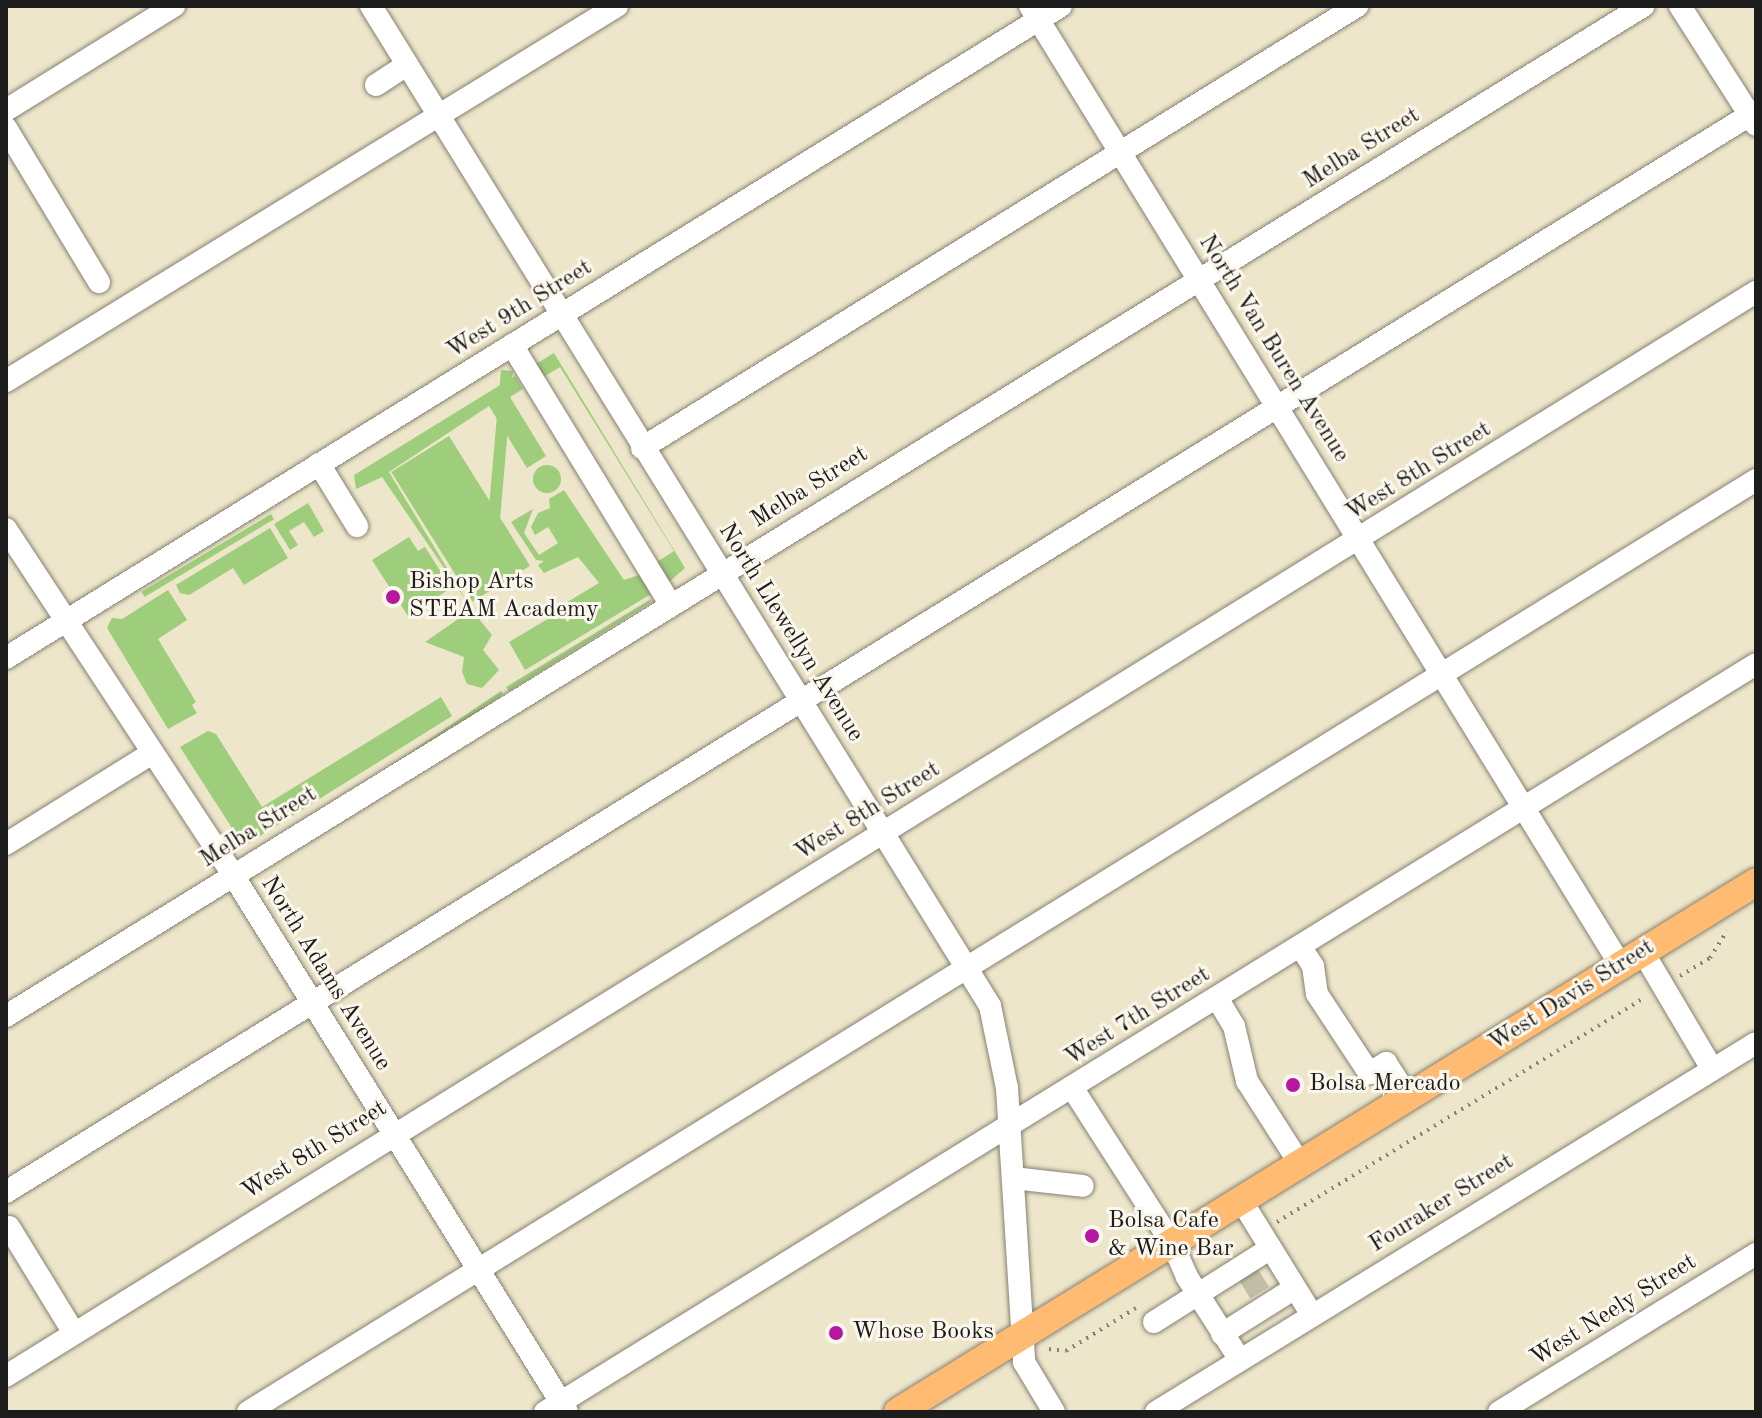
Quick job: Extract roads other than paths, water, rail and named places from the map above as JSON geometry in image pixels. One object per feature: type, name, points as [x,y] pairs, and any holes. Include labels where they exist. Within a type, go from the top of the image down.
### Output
[{"type":"main road","name":"West Davis Street","points":[[898,1412],[1755,885]]},
{"type":"street","points":[[6,110],[174,6]]},
{"type":"street","name":"North Llewellyn Avenue","points":[[371,6],[642,448],[969,965],[990,1006],[1001,1046],[1010,1129],[1024,1362],[1054,1412]]},
{"type":"street","points":[[6,381],[617,6]]},
{"type":"street","name":"West 9th Street","points":[[6,658],[560,315],[1034,13],[1061,6]]},
{"type":"street","points":[[642,448],[1357,6]]},
{"type":"street","name":"Melba Street","points":[[6,1016],[1643,6]]},
{"type":"street","points":[[6,1192],[1754,117],[1680,6]]},
{"type":"street","name":"North Van Buren Avenue","points":[[1034,13],[1123,152],[1525,806],[1632,959],[1663,986],[1711,1067]]},
{"type":"street","points":[[376,85],[407,65]]},
{"type":"street","points":[[6,128],[99,282]]},
{"type":"street","name":"West 8th Street","points":[[6,1376],[393,1133],[1360,540],[1756,292]]},
{"type":"street","points":[[512,345],[671,605]]},
{"type":"street","points":[[319,464],[357,526]]},
{"type":"street","points":[[248,1412],[1756,480]]},
{"type":"street","name":"North Adams Avenue","points":[[6,529],[64,622],[233,875],[479,1270],[557,1409]]},
{"type":"street","name":"West 7th Street","points":[[557,1409],[1756,664]]},
{"type":"street","points":[[6,844],[152,753]]},
{"type":"street","points":[[1300,946],[1313,966],[1317,994],[1369,1073],[1386,1063],[1408,1097]]},
{"type":"street","points":[[1217,998],[1234,1026],[1247,1081],[1300,1164]]},
{"type":"street","name":"Fouraker Street","points":[[1156,1412],[1711,1067],[1756,1043]]},
{"type":"street","points":[[1073,1089],[1172,1243],[1198,1294],[1240,1360]]},
{"type":"street","points":[[1013,1178],[1083,1186]]},
{"type":"street","points":[[1241,1200],[1250,1263],[1269,1299],[1312,1315]]},
{"type":"street","points":[[9,1227],[74,1333]]},
{"type":"street","name":"West Neely Street","points":[[1499,1412],[1756,1254]]},
{"type":"street","points":[[1150,1312],[1198,1294],[1250,1263]]},
{"type":"street","points":[[1222,1334],[1269,1299]]},
{"type":"tunnel","points":[[1248,1274],[1262,1296]]},
{"type":"place","name":"Bishop Arts STEAM Academy","points":[[393,597]]},
{"type":"place","name":"Bolsa Mercado","points":[[1293,1085]]},
{"type":"place","name":"Bolsa Cafe & Wine Bar","points":[[1092,1236]]},
{"type":"place","name":"Whose Books","points":[[836,1333]]}]
